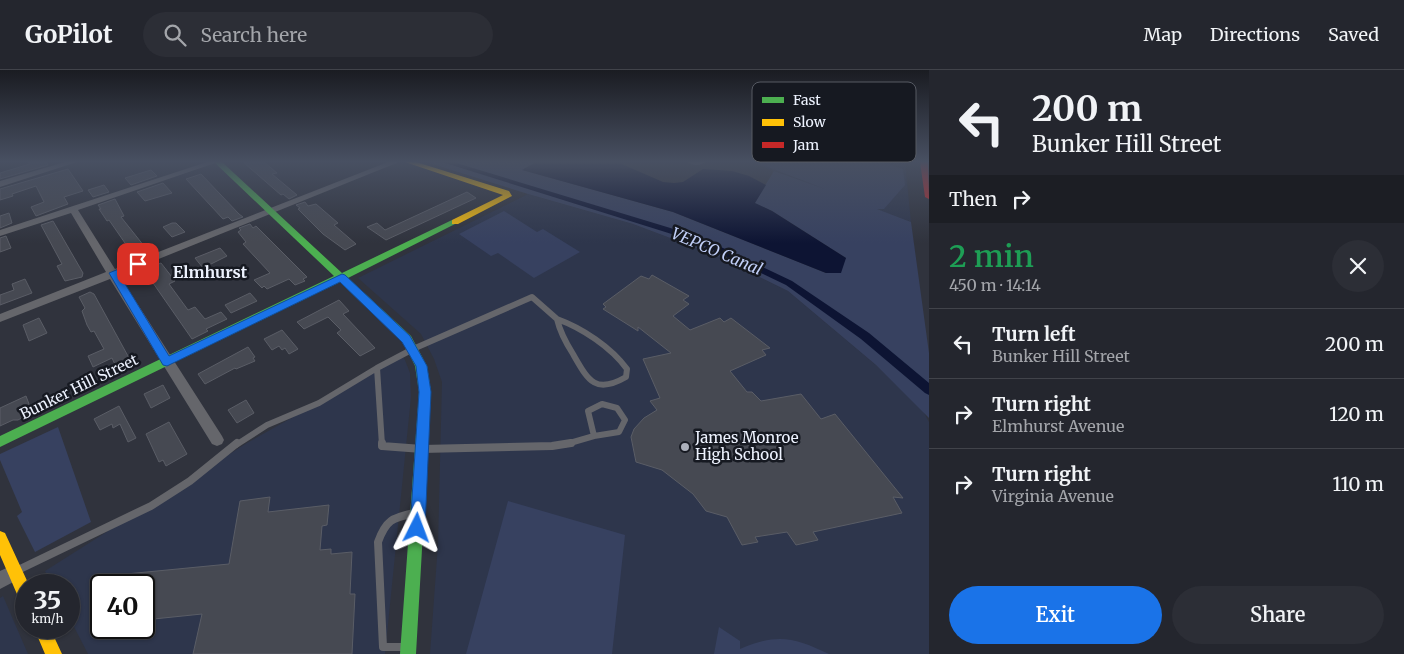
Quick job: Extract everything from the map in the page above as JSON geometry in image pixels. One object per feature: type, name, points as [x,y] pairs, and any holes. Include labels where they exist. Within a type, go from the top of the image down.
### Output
[{"type":"street","points":[[0,233],[132,189]]},
{"type":"street","points":[[247,189],[406,339],[421,366],[424,380],[422,449],[408,651]]},
{"type":"street","points":[[0,318],[326,189]]},
{"type":"street","name":"Bunker Hill Street","points":[[0,442],[469,216],[506,197],[508,194],[493,189]]},
{"type":"street","points":[[73,209],[217,440]]},
{"type":"street","points":[[0,538],[15,572],[0,580]]},
{"type":"street","points":[[47,639],[54,654]]},
{"type":"lane","points":[[15,572],[151,506],[190,481],[245,438],[267,425],[319,403],[413,349],[532,297],[558,319],[576,326],[620,359],[627,369],[626,377],[614,384],[601,385],[587,379],[560,332],[558,319]]},
{"type":"lane","points":[[377,368],[382,446],[422,449],[569,444],[594,436],[619,432],[625,420],[617,408],[602,404],[588,411],[594,436]]},
{"type":"lane","points":[[408,651],[383,647],[378,542],[383,527],[390,518],[418,512]]},
{"type":"shaded area","points":[[513,189],[592,189],[673,212],[826,273],[846,258],[772,211],[754,203],[763,189],[901,189],[884,209],[877,209],[911,222],[929,353],[929,418],[876,365],[788,291],[710,253],[633,224]]},
{"type":"shaded area","points":[[591,189],[763,189],[755,203],[772,211],[846,258],[841,273],[826,273],[673,212]]},
{"type":"shaded area","points":[[823,189],[908,189],[911,222]]},
{"type":"shaded area","name":"James Monroe High School","points":[[528,194],[633,224],[710,253],[788,291],[876,365],[922,409],[929,422],[929,654],[430,654],[438,544],[442,382],[434,359],[421,334],[358,278]]},
{"type":"shaded area","points":[[504,211],[537,232],[543,229],[580,252],[534,278],[498,253],[491,256],[459,234]]},
{"type":"shaded area","points":[[402,356],[405,360],[410,373],[411,397],[385,654],[88,654],[80,638],[80,574],[46,574],[45,571],[247,443]]},
{"type":"shaded area","points":[[58,427],[91,522],[35,552],[17,516],[22,512],[0,460],[0,454]]},
{"type":"shaded area","points":[[508,501],[625,535],[612,654],[466,654]]},
{"type":"shaded area","points":[[3,596],[15,624],[15,639],[22,639],[28,654],[0,654],[0,598]]},
{"type":"shaded area","points":[[719,627],[740,641],[740,649],[765,641],[785,639],[806,644],[829,654],[714,654]]},
{"type":"building","points":[[0,189],[26,189],[12,194],[13,196],[0,200]]},
{"type":"building","points":[[38,189],[82,189],[83,191],[64,197],[68,204],[36,216],[31,207],[44,202]]},
{"type":"building","points":[[107,189],[109,192],[93,197],[88,190]]},
{"type":"building","points":[[145,189],[169,189],[172,193],[145,201],[137,192]]},
{"type":"building","points":[[195,189],[215,189],[243,217],[232,221],[228,217],[223,219]]},
{"type":"building","points":[[274,189],[290,189],[297,195],[289,199],[283,194],[281,195]]},
{"type":"building","points":[[467,192],[476,198],[386,240],[367,227],[377,223],[385,230]]},
{"type":"building","points":[[115,199],[124,216],[121,217],[148,251],[134,256],[99,209],[101,209],[98,205]]},
{"type":"building","points":[[305,202],[308,206],[316,204],[338,223],[334,225],[356,244],[345,250],[323,234],[298,209],[300,208],[296,205]]},
{"type":"building","points":[[9,213],[12,223],[0,228],[0,216]]},
{"type":"building","points":[[53,221],[83,273],[82,277],[65,281],[57,266],[62,264],[41,225]]},
{"type":"building","points":[[176,223],[185,232],[172,237],[163,227]]},
{"type":"building","points":[[250,224],[253,228],[256,226],[307,277],[303,279],[305,281],[295,285],[289,279],[267,289],[264,286],[262,288],[254,280],[270,273],[243,244],[246,242],[238,232],[241,230],[239,228]]},
{"type":"building","points":[[6,236],[11,248],[0,252],[0,238]]},
{"type":"building","points":[[220,248],[227,256],[203,268],[195,258]]},
{"type":"building","points":[[161,263],[175,281],[169,284],[188,310],[195,307],[205,319],[221,312],[227,319],[206,329],[208,331],[192,339],[144,270]]},
{"type":"building","name":"James Monroe High School","points":[[652,275],[689,296],[683,300],[689,304],[673,316],[690,330],[720,318],[724,322],[731,318],[770,348],[762,350],[766,355],[730,371],[747,392],[752,392],[761,401],[801,394],[821,419],[835,414],[903,498],[893,497],[902,513],[813,532],[818,540],[796,545],[787,532],[755,537],[758,542],[742,545],[727,517],[706,511],[693,494],[662,470],[636,462],[631,437],[634,429],[644,418],[657,410],[650,401],[660,398],[643,359],[671,353],[638,327],[638,331],[603,309],[606,307],[603,304],[641,276],[649,279]]},
{"type":"building","points":[[25,279],[32,293],[0,305],[0,295],[14,290],[12,284]]},
{"type":"building","points":[[90,292],[94,294],[134,367],[125,371],[123,369],[118,371],[112,358],[93,367],[88,356],[104,349],[94,331],[91,332],[82,311],[85,308],[79,297]]},
{"type":"building","points":[[250,293],[257,301],[231,313],[225,305]]},
{"type":"building","points":[[339,300],[349,311],[343,314],[375,348],[360,356],[337,333],[341,330],[328,317],[304,329],[297,322]]},
{"type":"building","points":[[39,318],[47,333],[29,341],[23,325]]},
{"type":"building","points":[[282,330],[298,349],[289,354],[285,348],[282,350],[279,346],[272,350],[264,339]]},
{"type":"building","points":[[248,347],[255,357],[253,358],[255,361],[235,368],[205,384],[198,374]]},
{"type":"building","points":[[163,385],[170,398],[151,408],[144,394]]},
{"type":"building","points":[[26,396],[32,412],[18,420],[13,420],[0,426],[0,408]]},
{"type":"building","points":[[246,400],[254,413],[237,423],[228,410]]},
{"type":"building","points":[[119,406],[136,438],[128,442],[120,424],[113,428],[112,424],[100,430],[94,419]]},
{"type":"building","points":[[169,422],[187,454],[166,466],[163,460],[159,462],[146,434]]},
{"type":"building","points":[[270,497],[268,512],[329,505],[327,525],[322,526],[320,550],[331,549],[331,554],[352,552],[350,594],[355,594],[352,654],[193,654],[202,614],[155,619],[155,574],[126,574],[229,564],[240,501]]},
{"type":"waterway","name":"VEPCO Canal","points":[[535,189],[697,239],[789,283],[865,336],[929,390]]},
{"type":"traffic: fast","points":[[247,189],[407,339],[421,366],[425,392],[408,654]]},
{"type":"traffic: fast","points":[[0,442],[455,222]]},
{"type":"traffic: slow","points":[[455,222],[508,196],[506,193],[494,189]]},
{"type":"traffic: slow","points":[[0,538],[16,574]]},
{"type":"traffic: slow","points":[[47,639],[54,654]]},
{"type":"traffic: jam","points":[[928,189],[929,197]]},
{"type":"place","name":"James Monroe High School","points":[[685,447]]},
{"type":"district","name":"Elmhurst","points":[[210,272]]},
{"type":"route","points":[[138,264],[114,273],[167,362],[342,278],[406,339],[421,366],[425,392],[417,528]]}]
